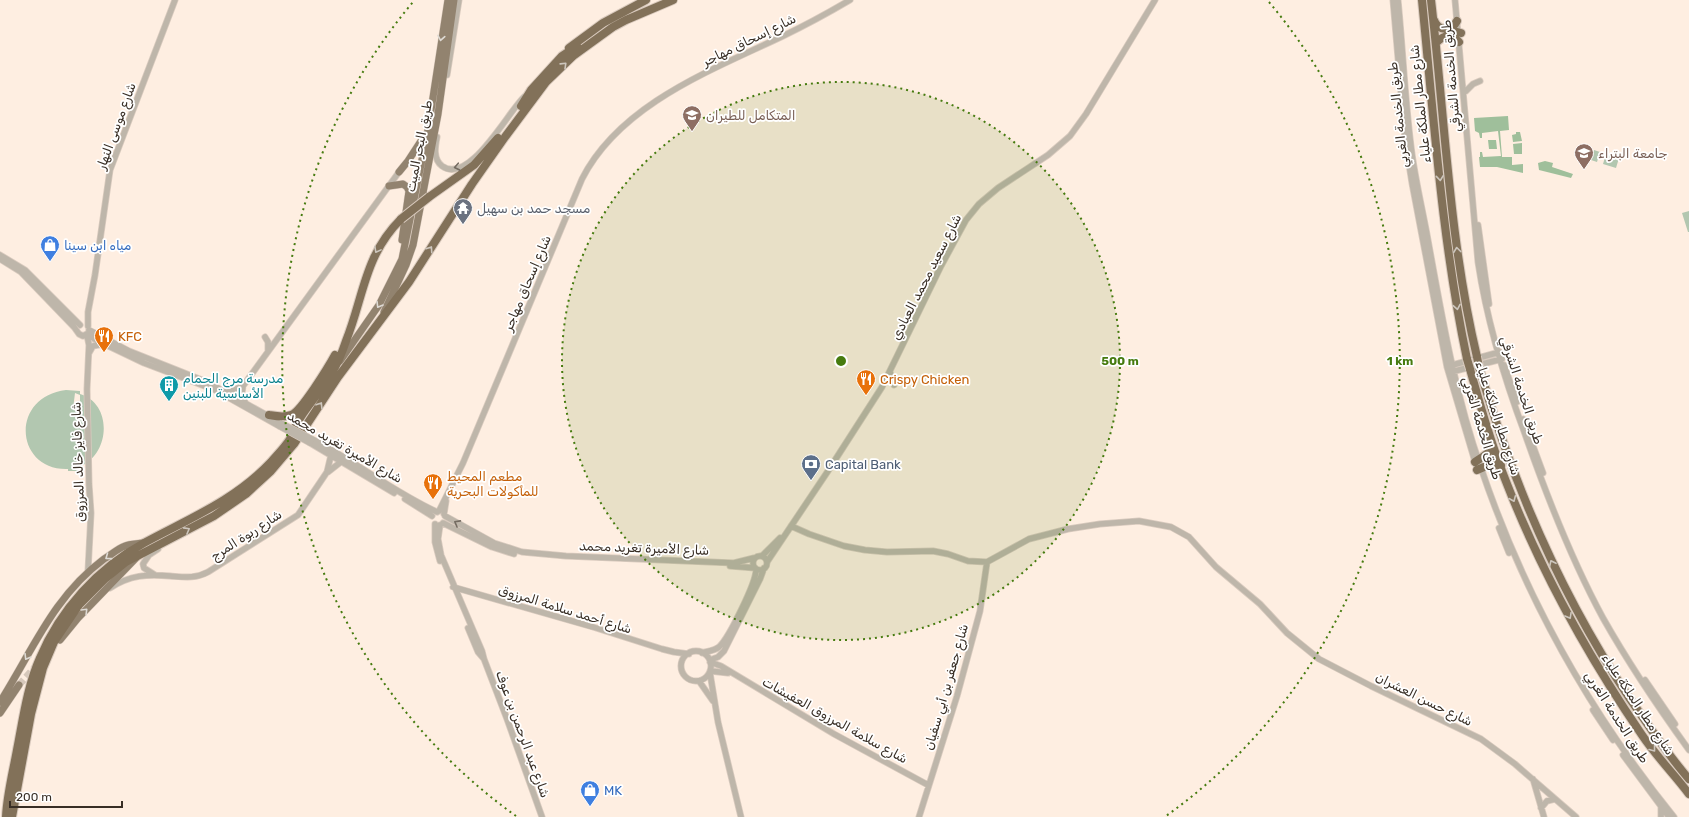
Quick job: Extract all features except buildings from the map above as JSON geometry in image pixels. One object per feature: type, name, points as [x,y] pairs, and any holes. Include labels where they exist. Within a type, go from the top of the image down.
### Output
[{"type":"highway","points":[[6,817],[30,687],[40,658],[49,639],[71,606],[94,580],[114,563],[143,543],[221,503],[260,474],[291,438],[296,426],[333,371],[353,323],[362,288],[376,252],[390,230],[401,219],[429,197],[466,172],[483,156],[500,136],[531,90],[562,56],[564,51],[603,23],[646,0]]},
{"type":"highway","points":[[12,817],[30,714],[43,668],[54,642],[79,605],[93,590],[126,562],[172,539],[230,506],[272,471],[294,444],[338,377],[409,282],[472,184],[546,82],[588,41],[623,16],[659,0]]},
{"type":"highway","points":[[562,56],[626,20],[673,0]]},
{"type":"highway","name":"شارع مطار الملكة علياء","points":[[1422,0],[1449,260],[1467,359],[1492,442],[1542,566],[1589,653],[1643,736],[1689,794]]},
{"type":"highway","name":"شارع مطار الملكة علياء","points":[[1431,0],[1457,253],[1467,314],[1479,367],[1494,420],[1515,478],[1565,591],[1621,685],[1650,729],[1689,779]]},
{"type":"highway","points":[[1434,18],[1436,25],[1445,29],[1460,32]]},
{"type":"highway","points":[[1445,29],[1452,26],[1457,21]]},
{"type":"highway","points":[[1436,43],[1442,37],[1448,35],[1454,37],[1459,42]]},
{"type":"highway","points":[[269,415],[289,416],[301,407],[341,344],[355,299],[362,288]]},
{"type":"highway","points":[[1478,465],[1489,452],[1492,442]]},
{"type":"highway","points":[[1478,465],[1491,464],[1501,466]]},
{"type":"main road","points":[[333,371],[362,332],[379,305],[402,259],[428,130],[448,0]]},
{"type":"main road","name":"طريق البحر الميت","points":[[380,320],[409,256],[440,107],[454,0]]},
{"type":"main road","points":[[399,172],[428,130]]},
{"type":"main road","points":[[418,181],[423,189]]},
{"type":"main road","points":[[389,186],[403,184],[409,191],[398,267]]},
{"type":"main road","points":[[0,702],[55,611],[75,584],[88,571],[119,549],[126,545],[143,543]]},
{"type":"main road","points":[[60,640],[78,618],[106,590],[120,573],[140,555]]},
{"type":"main road","points":[[0,712],[19,685]]},
{"type":"street","name":"شارع موسى النهار","points":[[87,332],[88,312],[95,275],[110,170],[175,0]]},
{"type":"street","points":[[459,0],[435,148],[437,160],[440,164],[444,167],[454,169],[464,166],[473,160],[489,143],[516,104],[531,90]]},
{"type":"street","name":"شارع إسحاق مهاجر","points":[[441,513],[582,179],[595,156],[632,120],[649,107],[714,67],[784,36],[850,0]]},
{"type":"street","name":"شارع سعيد محمد العبادي","points":[[767,562],[836,460],[882,387],[934,278],[966,220],[979,204],[998,188],[1048,155],[1070,136],[1086,114],[1155,0]]},
{"type":"street","name":"طريق الخدمة الغربي","points":[[1393,0],[1407,155],[1450,369],[1478,465],[1503,538],[1523,586],[1565,664],[1628,763],[1667,816],[1674,817]]},
{"type":"street","name":"طريق الخدمة الغربي","points":[[1398,0],[1414,168],[1450,369]]},
{"type":"street","name":"طريق الخدمة الشرقي","points":[[1455,0],[1457,21],[1460,32],[1459,42],[1477,248],[1483,291],[1500,356],[1549,502],[1583,578],[1627,659],[1651,697],[1689,750]]},
{"type":"street","name":"طريق الخدمة الشرقي","points":[[1458,0],[1481,250],[1500,356],[1553,501],[1587,578],[1634,663],[1689,744]]},
{"type":"street","points":[[1466,91],[1473,84],[1480,81]]},
{"type":"street","points":[[245,402],[242,393],[243,386],[399,172]]},
{"type":"street","points":[[0,255],[25,270],[81,325],[86,324],[87,332],[81,335],[21,272],[0,259]]},
{"type":"street","name":"شارع موسى النهار","points":[[78,331],[88,312]]},
{"type":"street","name":"شارع الأميرة تغريد محمد","points":[[87,332],[199,378],[269,415],[280,424]]},
{"type":"street","name":"شارع الأميرة تغريد محمد","points":[[87,332],[104,344],[144,363],[215,390],[280,424],[311,441],[331,455],[432,516]]},
{"type":"street","name":"شارع فايز خالد المرزوق","points":[[87,332],[89,345],[88,472],[91,513],[88,571]]},
{"type":"street","points":[[265,337],[268,342],[268,351]]},
{"type":"street","points":[[88,354],[94,346],[104,344]]},
{"type":"street","points":[[1450,369],[1500,356]]},
{"type":"street","points":[[890,372],[894,385]]},
{"type":"street","points":[[228,392],[243,386]]},
{"type":"street","name":"شارع الأميرة تغريد محمد","points":[[311,441],[333,450],[386,484],[494,543],[511,550],[526,553],[734,563],[754,558]]},
{"type":"street","name":"شارع ربوة المرج","points":[[327,472],[331,455]]},
{"type":"street","name":"شارع ربوة المرج","points":[[106,590],[132,577],[155,575],[187,578],[198,577],[208,572],[298,515],[327,472],[342,461]]},
{"type":"street","points":[[441,513],[439,524],[432,520],[432,516],[441,513]]},
{"type":"street","name":"شارع حسن العشران","points":[[987,562],[1030,539],[1050,533],[1117,522],[1139,521],[1157,523],[1171,527],[1184,533],[1224,574],[1260,604],[1287,633],[1319,659],[1387,694],[1468,732],[1496,749],[1576,817]]},
{"type":"street","name":"شارع الأميرة تغريد محمد","points":[[439,524],[492,547],[525,556],[756,568]]},
{"type":"street","name":"شارع عبد الرحمن بن عوف","points":[[439,524],[439,547],[452,588],[482,651],[542,817]]},
{"type":"street","points":[[791,526],[833,542],[865,550],[887,552],[933,551],[948,554],[968,561],[987,562]]},
{"type":"street","name":"شارع سعيد محمد العبادي","points":[[762,556],[786,533]]},
{"type":"street","points":[[155,575],[144,568],[144,561],[148,555],[172,539]]},
{"type":"street","points":[[682,663],[689,654],[714,650],[724,642],[754,582],[756,568],[753,562],[754,558],[762,556],[767,562],[727,646],[718,658],[710,661]]},
{"type":"street","name":"شارع جعفر بن أبي سفيان","points":[[919,817],[957,696],[980,611],[987,562]]},
{"type":"street","points":[[756,568],[764,568]]},
{"type":"street","name":"شارع أحمد سلامة المرزوق","points":[[452,588],[674,652],[689,654]]},
{"type":"street","points":[[674,652],[682,663],[682,669],[686,677],[691,680],[699,681],[706,677],[710,672]]},
{"type":"street","points":[[702,653],[710,661],[714,703],[741,817]]},
{"type":"street","name":"شارع سلامة المرزوق العفيشات","points":[[710,661],[834,734],[928,785]]},
{"type":"street","name":"شارع سلامة المرزوق العفيشات","points":[[710,672],[732,674]]},
{"type":"street","points":[[699,681],[714,703]]},
{"type":"street","name":"طريق الخدمة الغربي","points":[[1609,731],[1631,760],[1667,816]]},
{"type":"street","points":[[1533,779],[1544,817]]},
{"type":"street","points":[[1541,808],[1547,801],[1555,799]]},
{"type":"green space","points":[[1508,116],[1509,130],[1500,131],[1502,157],[1512,157],[1512,165],[1523,164],[1523,173],[1497,167],[1480,167],[1480,152],[1482,152],[1483,157],[1501,156],[1498,131],[1482,133],[1482,138],[1480,138],[1479,133],[1475,131],[1474,118]]},
{"type":"green space","points":[[1516,132],[1520,132],[1522,141],[1513,142],[1512,135],[1516,134]]},
{"type":"green space","points":[[1488,140],[1496,140],[1497,149],[1489,149]]},
{"type":"green space","points":[[1522,143],[1522,154],[1514,154],[1513,144]]},
{"type":"green space","points":[[1594,150],[1600,152],[1597,162],[1591,160]]},
{"type":"green space","points":[[1606,154],[1619,158],[1616,168],[1603,164]]},
{"type":"green space","points":[[1545,161],[1553,163],[1552,167],[1573,174],[1571,178],[1539,170],[1538,163]]},
{"type":"green space","points":[[1689,211],[1689,232],[1688,232],[1682,213]]},
{"type":"green space","points":[[66,390],[80,391],[80,394],[91,399],[98,408],[104,429],[102,440],[98,451],[91,460],[81,466],[81,471],[68,471],[68,469],[50,466],[37,458],[29,447],[26,433],[28,419],[35,406],[48,395]],"holes":[[[75,393],[80,395],[80,409],[73,409]]]},
{"type":"tunnel","points":[[19,685],[36,666]]},
{"type":"place","name":"المتكامل للطيران","points":[[692,132]]},
{"type":"place","name":"جامعة البتراء","points":[[1584,170]]},
{"type":"place","name":"مسجد حمد بن سهيل","points":[[463,225]]},
{"type":"place","name":"مياه ابن سينا","points":[[50,262]]},
{"type":"place","name":"KFC","points":[[104,353]]},
{"type":"place","name":"Crispy Chicken","points":[[866,396]]},
{"type":"place","name":"مدرسة مرج الحمام الأساسية للبنين","points":[[169,402]]},
{"type":"place","name":"Capital Bank","points":[[811,481]]},
{"type":"place","name":"مطعم المحيط للمأكولات البحرية","points":[[433,500]]},
{"type":"place","name":"MK","points":[[590,807]]}]
